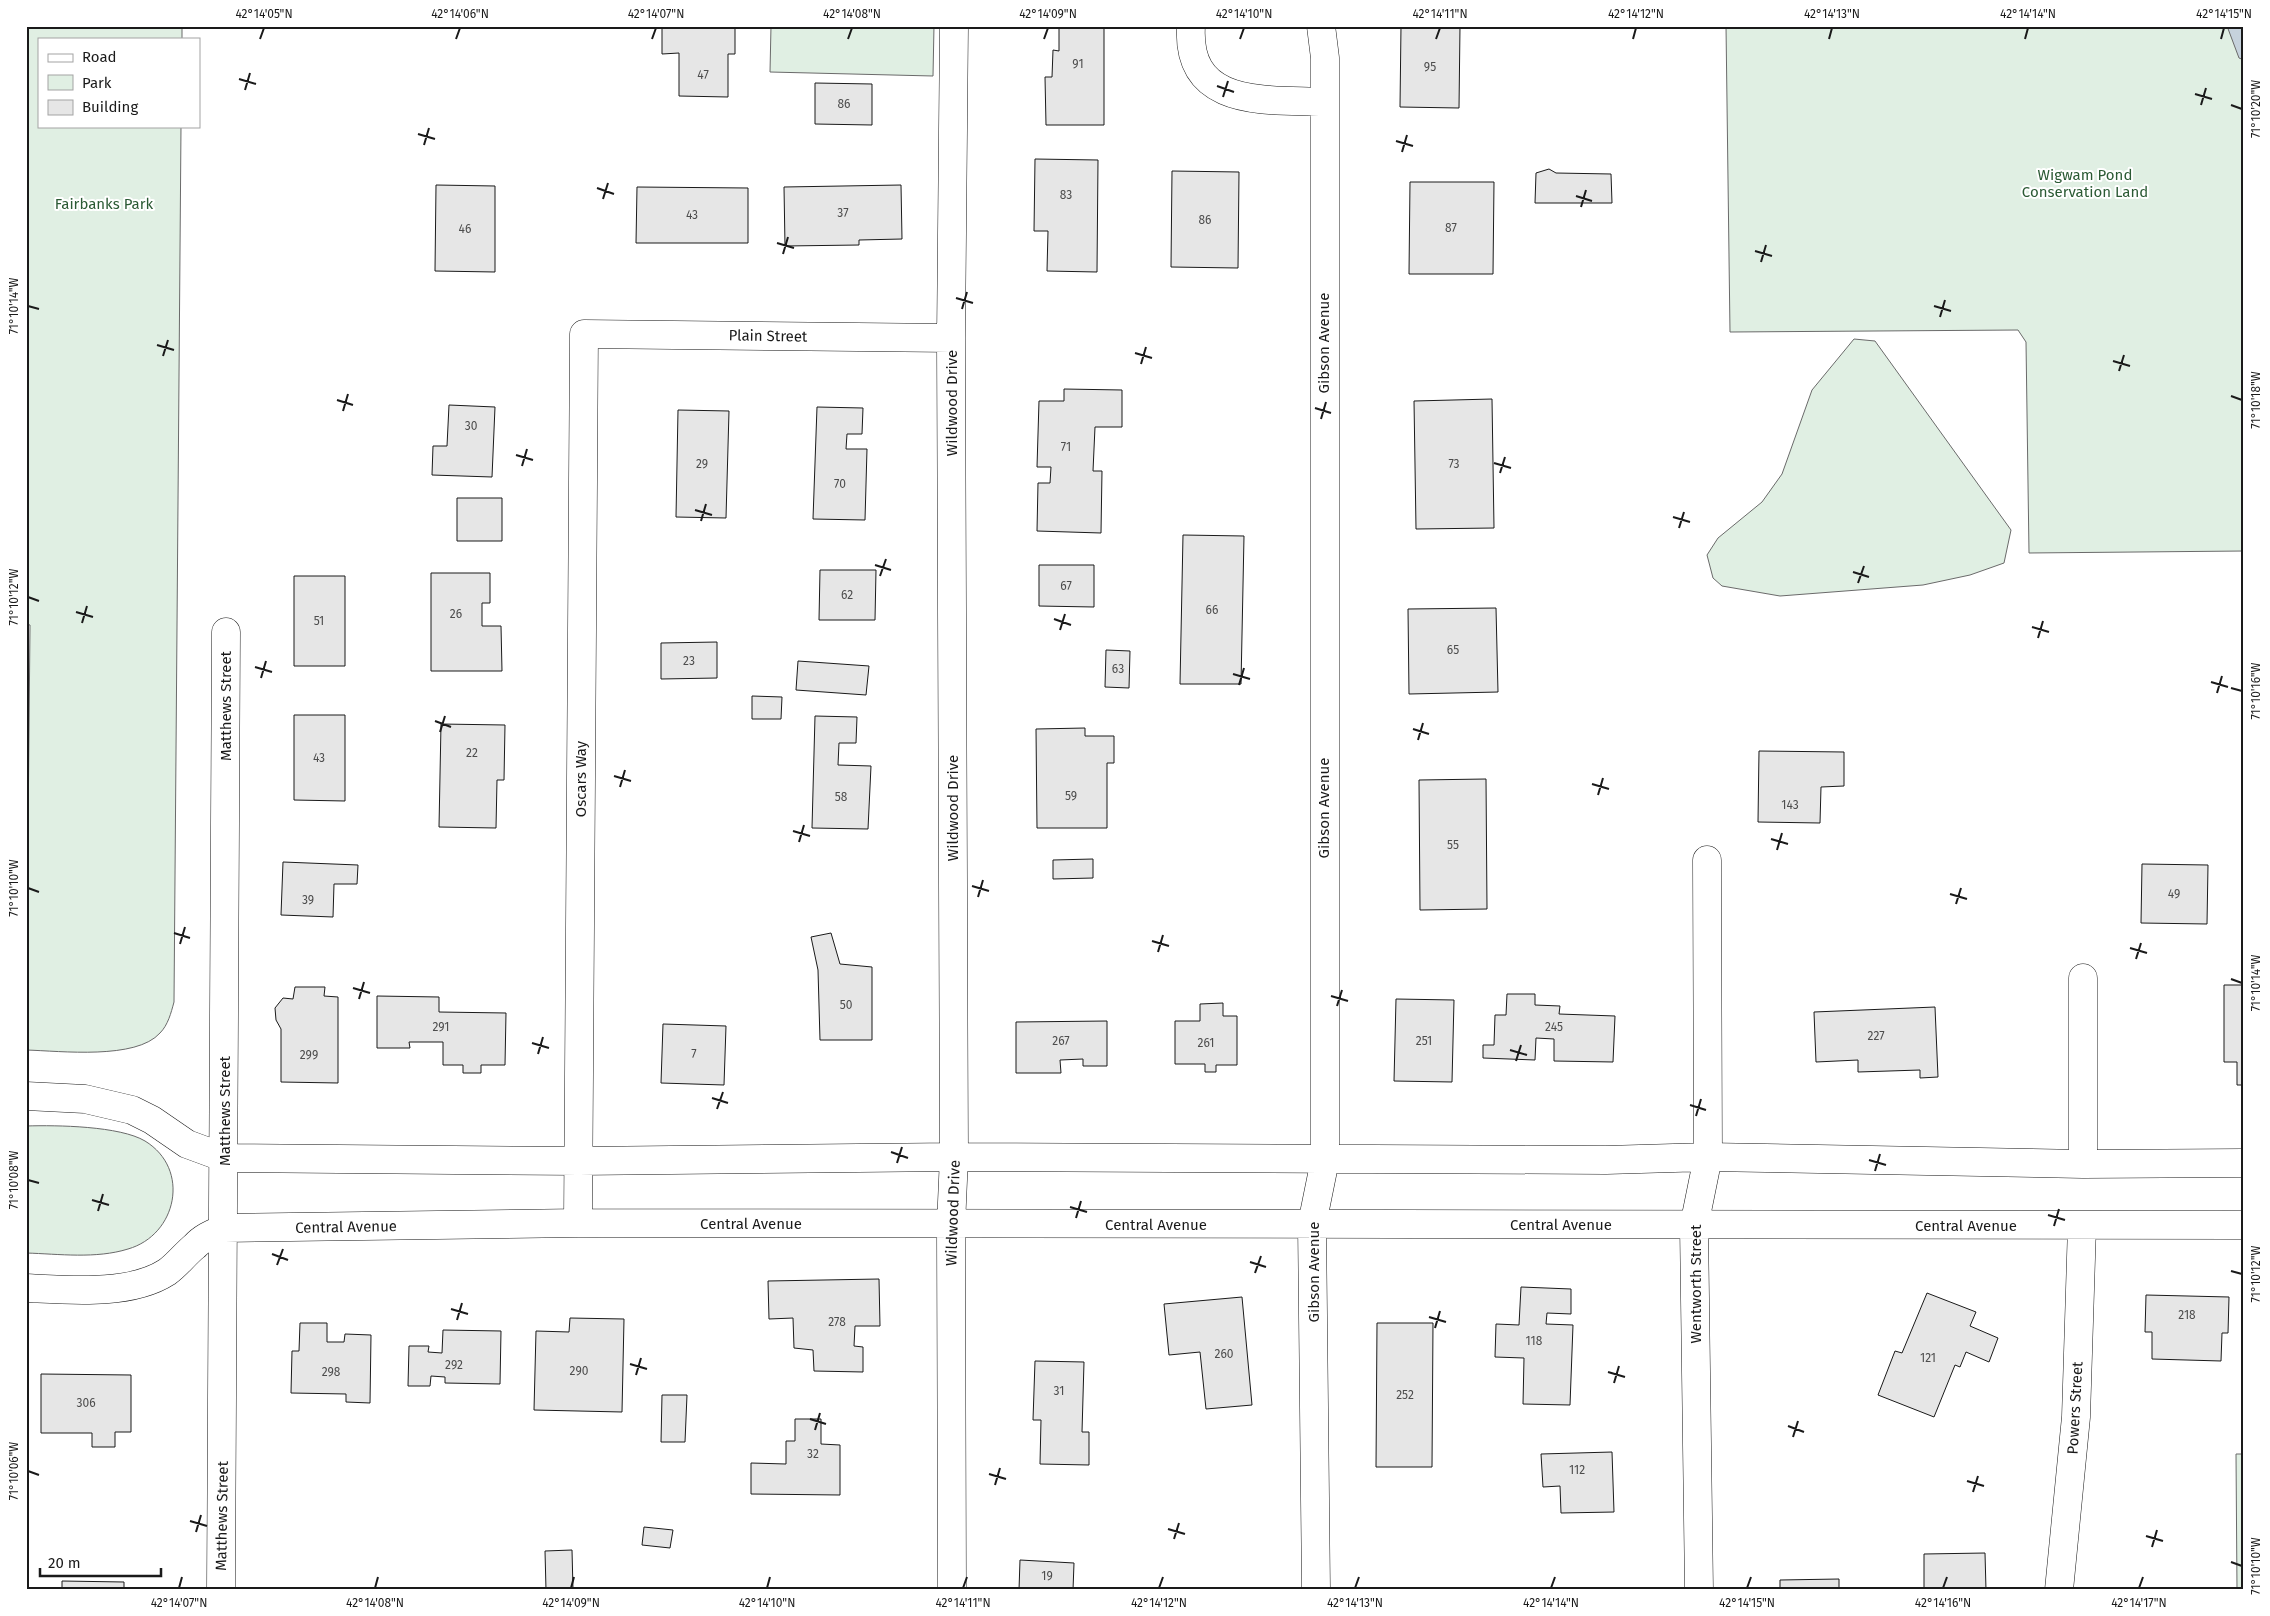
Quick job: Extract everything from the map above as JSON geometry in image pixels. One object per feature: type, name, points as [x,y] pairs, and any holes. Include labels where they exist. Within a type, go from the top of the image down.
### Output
[{"type":"street","name":"Wildwood Drive","points":[[952,1590],[951,1225],[954,1157],[951,338],[954,26]]},
{"type":"street","points":[[1191,26],[1191,45],[1197,65],[1210,82],[1227,94],[1248,98],[1324,102]]},
{"type":"street","name":"Gibson Avenue","points":[[1316,1590],[1312,1224],[1325,1160],[1325,58],[1321,26]]},
{"type":"street","name":"Plain Street","points":[[584,334],[951,338]]},
{"type":"street","name":"Oscars Way","points":[[578,1223],[584,334]]},
{"type":"street","name":"Matthews Street","points":[[221,1590],[225,1228],[226,632]]},
{"type":"street","name":"Wentworth Street","points":[[1699,1590],[1694,1226],[1708,1156],[1707,860]]},
{"type":"street","points":[[2083,978],[2083,1164]]},
{"type":"street","points":[[26,1096],[85,1099],[132,1110],[158,1124],[187,1144],[225,1158],[579,1161],[954,1157],[1648,1160],[1708,1156],[2083,1164],[2244,1163]]},
{"type":"street","name":"Central Avenue","points":[[26,1288],[105,1288],[152,1280],[168,1271],[196,1244],[209,1235],[225,1228],[578,1223],[1694,1226],[2244,1225]]},
{"type":"street","name":"Powers Street","points":[[2059,1590],[2075,1426],[2082,1226]]},
{"type":"green space","name":"Fairbanks Park","points":[[26,26],[182,26],[182,38],[38,38],[38,128],[181,128],[174,1002],[163,1030],[149,1042],[134,1047],[116,1051],[97,1052],[26,1050],[30,625],[26,624]]},
{"type":"green space","points":[[771,26],[934,26],[933,76],[770,72]]},
{"type":"green space","name":"Wigwam Pond Conservation Land","points":[[1726,26],[2244,26],[2244,551],[2029,553],[2026,342],[2018,330],[1730,332]]},
{"type":"green space","points":[[1854,339],[1875,341],[2011,530],[2004,563],[1970,575],[1923,585],[1780,596],[1722,586],[1713,578],[1707,555],[1718,538],[1762,502],[1782,474],[1812,390]]},
{"type":"green space","points":[[26,1126],[71,1126],[105,1129],[134,1136],[145,1141],[159,1153],[169,1168],[173,1184],[172,1200],[167,1216],[158,1230],[145,1241],[116,1252],[77,1255],[26,1253]]},
{"type":"green space","points":[[2236,1454],[2244,1454],[2244,1590],[2237,1590]]},
{"type":"shaded area","points":[[2227,26],[2244,26],[2244,60],[2239,58]]},
{"type":"building","points":[[662,26],[735,26],[735,54],[728,54],[728,97],[679,96],[679,53],[662,54]]},
{"type":"building","points":[[1059,26],[1104,26],[1104,125],[1046,125],[1045,77],[1052,77],[1053,50],[1059,51]]},
{"type":"building","points":[[1401,26],[1460,26],[1459,108],[1400,107]]},
{"type":"building","points":[[815,83],[872,84],[872,125],[815,124]]},
{"type":"building","points":[[1035,159],[1098,160],[1097,272],[1047,271],[1048,231],[1034,231]]},
{"type":"building","points":[[1549,169],[1556,173],[1611,174],[1612,203],[1535,203],[1536,173]]},
{"type":"building","points":[[1172,171],[1239,172],[1238,268],[1171,267]]},
{"type":"building","points":[[1410,182],[1494,182],[1493,274],[1409,274]]},
{"type":"building","points":[[436,185],[495,186],[495,272],[435,271]]},
{"type":"building","points":[[901,185],[902,239],[859,240],[859,245],[785,246],[784,187]]},
{"type":"building","points":[[637,187],[748,188],[748,243],[636,243]]},
{"type":"building","points":[[1064,389],[1122,390],[1122,427],[1095,427],[1093,471],[1102,471],[1101,533],[1037,531],[1038,483],[1050,483],[1051,467],[1037,467],[1039,401],[1064,401]]},
{"type":"building","points":[[1492,399],[1494,528],[1416,529],[1414,401]]},
{"type":"building","points":[[449,405],[495,407],[492,477],[432,475],[433,446],[447,446]]},
{"type":"building","points":[[817,407],[863,408],[862,434],[847,434],[846,449],[867,449],[865,520],[813,519]]},
{"type":"building","points":[[678,410],[729,411],[726,518],[676,517]]},
{"type":"building","points":[[457,498],[502,498],[502,541],[457,541]]},
{"type":"building","points":[[1183,535],[1244,536],[1241,684],[1180,684]]},
{"type":"building","points":[[1039,565],[1094,565],[1094,607],[1039,606]]},
{"type":"building","points":[[820,570],[876,570],[875,620],[819,620]]},
{"type":"building","points":[[431,573],[490,573],[490,603],[482,603],[482,626],[501,626],[502,671],[431,671]]},
{"type":"building","points":[[294,576],[345,576],[345,666],[294,666]]},
{"type":"building","points":[[1496,608],[1498,692],[1409,694],[1408,609]]},
{"type":"building","points":[[717,642],[717,678],[661,679],[661,643]]},
{"type":"building","points":[[1106,650],[1130,651],[1129,688],[1105,687]]},
{"type":"building","points":[[798,661],[869,666],[866,695],[796,690]]},
{"type":"building","points":[[752,696],[782,697],[781,719],[752,719]]},
{"type":"building","points":[[294,715],[345,715],[345,801],[294,800]]},
{"type":"building","points":[[815,716],[857,717],[856,743],[839,743],[838,765],[871,766],[868,829],[812,828]]},
{"type":"building","points":[[441,724],[505,725],[504,780],[497,780],[496,828],[439,827]]},
{"type":"building","points":[[1085,728],[1085,736],[1114,736],[1114,763],[1107,763],[1107,828],[1037,828],[1036,729]]},
{"type":"building","points":[[1759,751],[1844,752],[1844,786],[1821,787],[1820,823],[1758,822]]},
{"type":"building","points":[[1486,779],[1487,909],[1420,910],[1419,780]]},
{"type":"building","points":[[1093,859],[1093,878],[1053,879],[1053,860]]},
{"type":"building","points":[[283,862],[358,865],[357,884],[334,884],[333,917],[281,915]]},
{"type":"building","points":[[2142,864],[2208,865],[2207,924],[2141,923]]},
{"type":"building","points":[[831,933],[840,964],[872,967],[872,1040],[820,1040],[818,970],[811,937]]},
{"type":"building","points":[[2224,985],[2244,985],[2244,1085],[2237,1085],[2237,1062],[2224,1062]]},
{"type":"building","points":[[295,987],[325,987],[324,996],[338,997],[338,1083],[281,1082],[281,1029],[276,1020],[275,1008],[283,998],[293,999]]},
{"type":"building","points":[[1507,994],[1535,994],[1535,1005],[1560,1006],[1559,1014],[1615,1016],[1613,1062],[1554,1061],[1554,1039],[1536,1038],[1535,1060],[1483,1058],[1483,1045],[1494,1045],[1495,1015],[1506,1015]]},
{"type":"building","points":[[377,996],[439,997],[439,1012],[506,1013],[505,1065],[481,1065],[481,1073],[463,1073],[463,1065],[443,1065],[443,1042],[409,1042],[410,1048],[377,1048]]},
{"type":"building","points":[[1396,999],[1454,1000],[1452,1082],[1394,1081]]},
{"type":"building","points":[[1223,1003],[1223,1016],[1237,1016],[1237,1065],[1216,1065],[1216,1072],[1205,1072],[1205,1064],[1175,1064],[1175,1021],[1200,1021],[1200,1004]]},
{"type":"building","points":[[1935,1007],[1938,1077],[1920,1078],[1920,1070],[1858,1072],[1858,1060],[1816,1062],[1814,1012]]},
{"type":"building","points":[[1107,1021],[1107,1066],[1083,1066],[1083,1059],[1060,1060],[1061,1073],[1016,1073],[1016,1022]]},
{"type":"building","points":[[663,1024],[726,1026],[724,1085],[661,1083]]},
{"type":"building","points":[[879,1279],[880,1326],[855,1326],[854,1346],[863,1347],[863,1372],[814,1371],[813,1350],[794,1348],[793,1318],[769,1319],[768,1281]]},
{"type":"building","points":[[1521,1287],[1571,1289],[1571,1314],[1547,1313],[1546,1324],[1573,1325],[1570,1405],[1523,1404],[1524,1358],[1495,1357],[1496,1324],[1519,1325]]},
{"type":"building","points":[[1927,1293],[1976,1312],[1970,1326],[1998,1338],[1989,1362],[1966,1352],[1960,1367],[1955,1365],[1934,1417],[1878,1395],[1895,1351],[1902,1353]]},
{"type":"building","points":[[2146,1295],[2229,1297],[2228,1333],[2222,1333],[2221,1361],[2152,1359],[2152,1332],[2145,1332]]},
{"type":"building","points":[[1242,1297],[1252,1405],[1206,1409],[1200,1352],[1169,1355],[1164,1304]]},
{"type":"building","points":[[570,1318],[624,1319],[622,1412],[534,1410],[536,1331],[569,1332]]},
{"type":"building","points":[[300,1323],[327,1323],[327,1342],[344,1342],[345,1334],[371,1335],[370,1403],[346,1402],[346,1394],[291,1393],[292,1351],[299,1351]]},
{"type":"building","points":[[1377,1323],[1433,1323],[1432,1467],[1376,1467]]},
{"type":"building","points":[[443,1330],[501,1331],[500,1384],[445,1383],[445,1377],[431,1376],[430,1386],[408,1386],[409,1346],[429,1346],[428,1352],[442,1353]]},
{"type":"building","points":[[1035,1361],[1084,1362],[1082,1432],[1089,1432],[1089,1465],[1040,1464],[1041,1420],[1033,1420]]},
{"type":"building","points":[[41,1374],[131,1375],[131,1432],[115,1432],[115,1447],[92,1447],[92,1433],[41,1433]]},
{"type":"building","points":[[662,1395],[687,1395],[685,1442],[661,1442]]},
{"type":"building","points":[[795,1419],[821,1419],[821,1444],[840,1445],[840,1495],[751,1494],[751,1463],[786,1464],[786,1441],[795,1441]]},
{"type":"building","points":[[1612,1452],[1614,1512],[1561,1513],[1560,1486],[1543,1487],[1541,1454]]},
{"type":"building","points":[[644,1527],[673,1530],[670,1548],[642,1545]]},
{"type":"building","points":[[572,1550],[573,1590],[546,1590],[545,1551]]},
{"type":"building","points":[[1985,1553],[1986,1590],[1924,1590],[1924,1554]]},
{"type":"building","points":[[1020,1560],[1074,1563],[1073,1590],[1019,1590]]},
{"type":"building","points":[[1839,1579],[1839,1590],[1780,1590],[1780,1580]]},
{"type":"building","points":[[62,1581],[124,1582],[124,1590],[62,1590]]}]
